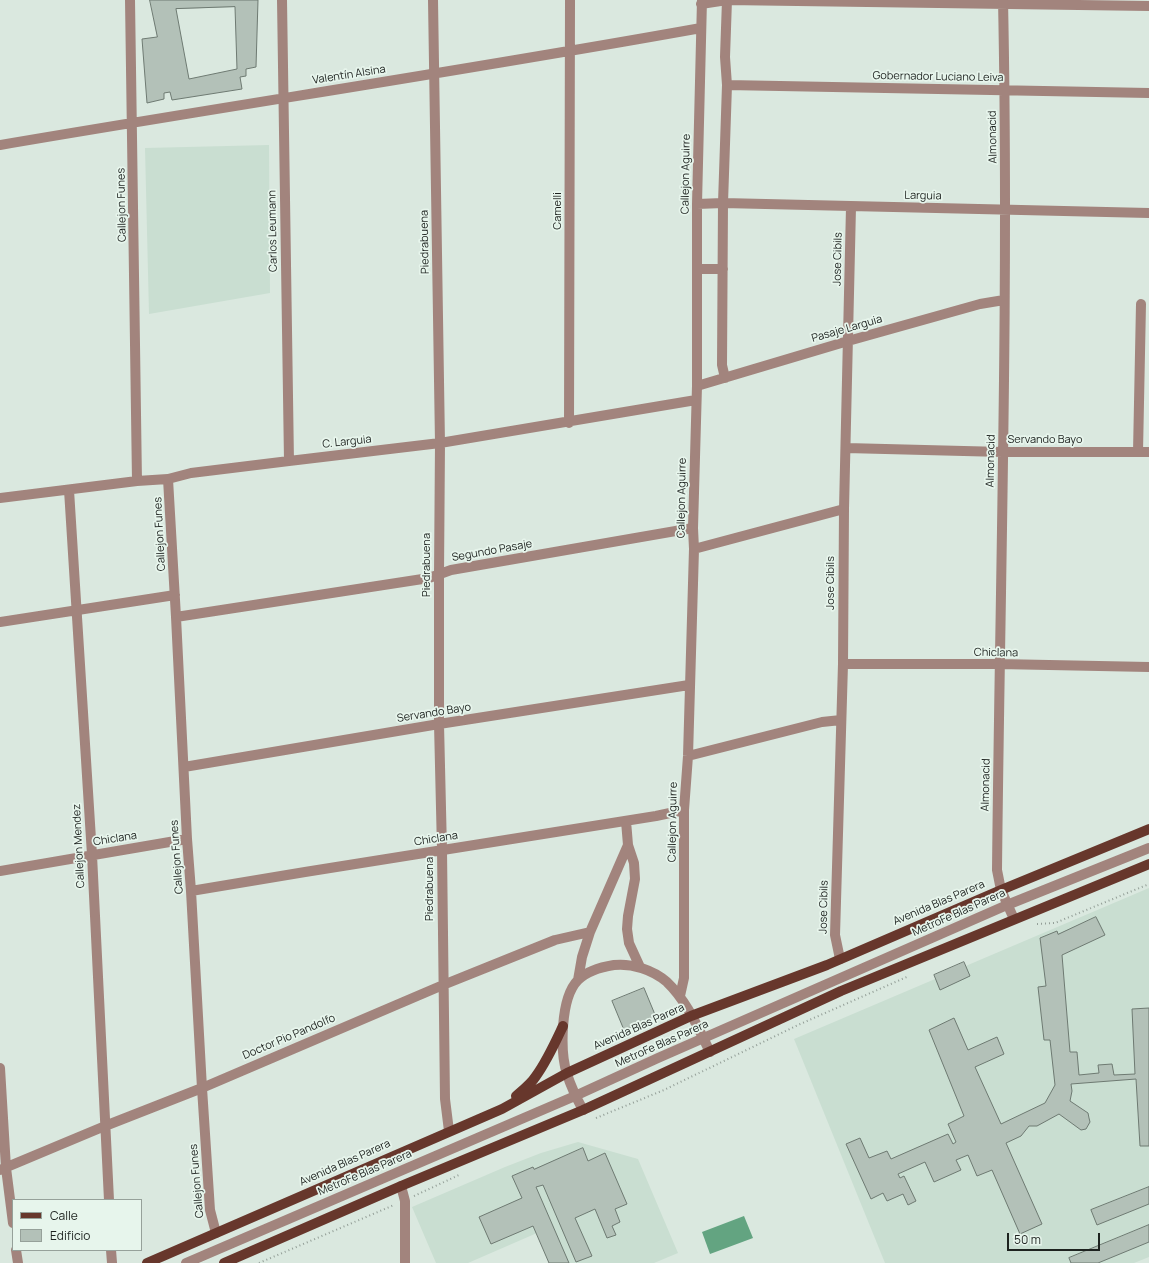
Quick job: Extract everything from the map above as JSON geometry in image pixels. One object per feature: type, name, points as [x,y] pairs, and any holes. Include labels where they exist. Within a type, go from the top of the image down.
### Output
[{"type":"main road","name":"Avenida Blas Parera","points":[[146,1263],[502,1109],[566,1073],[692,1016],[827,965],[1001,890],[1149,829]]},
{"type":"main road","points":[[224,1263],[401,1186],[582,1110],[835,993],[1149,864]]},
{"type":"main road","points":[[502,1109],[536,1077],[563,1026]]},
{"type":"street","name":"Callejon Funes","points":[[130,0],[137,481]]},
{"type":"street","name":"Carlos Leumann","points":[[282,0],[289,461]]},
{"type":"street","name":"Piedrabuena","points":[[433,0],[440,443],[439,724],[445,1099],[449,1131]]},
{"type":"street","name":"Camelli","points":[[569,422],[570,0]]},
{"type":"street","points":[[725,378],[722,365],[723,203],[727,85],[725,57],[727,0]]},
{"type":"street","points":[[702,2],[727,0],[1003,2],[1149,6]]},
{"type":"street","name":"Callejon Aguirre","points":[[680,996],[684,978],[684,810],[688,756],[694,549],[693,528],[697,386],[697,204],[702,2]]},
{"type":"street","name":"Almonacid","points":[[1003,2],[1006,210],[997,870],[1001,890],[1014,919]]},
{"type":"street","name":"Valentín Alsina","points":[[0,145],[570,52],[701,28]]},
{"type":"street","name":"Gobernador Luciano Leiva","points":[[727,85],[1149,93]]},
{"type":"street","name":"Larguia","points":[[697,204],[723,203],[1149,213]]},
{"type":"street","name":"Jose Cibils","points":[[840,959],[835,936],[843,664],[844,509],[851,207]]},
{"type":"street","points":[[697,269],[723,269]]},
{"type":"street","name":"Pasaje Larguia","points":[[697,386],[980,304],[1004,300]]},
{"type":"street","points":[[1138,452],[1141,304]]},
{"type":"street","name":"C. Larguia","points":[[0,498],[137,481],[168,479],[191,473],[440,443],[696,400]]},
{"type":"street","name":"Servando Bayo","points":[[846,448],[1003,452],[1149,452]]},
{"type":"street","name":"Callejon Funes","points":[[168,479],[202,1088],[210,1210],[216,1233]]},
{"type":"street","name":"Callejon Mendez","points":[[69,490],[92,855],[109,1199]]},
{"type":"street","points":[[694,549],[844,509]]},
{"type":"street","name":"Segundo Pasaje","points":[[176,617],[429,578],[451,570],[693,528]]},
{"type":"street","points":[[0,622],[175,595]]},
{"type":"street","name":"Chiclana","points":[[843,664],[999,664],[1149,667]]},
{"type":"street","name":"Servando Bayo","points":[[184,767],[439,724],[689,685]]},
{"type":"street","points":[[688,756],[822,722],[841,720]]},
{"type":"street","name":"Chiclana","points":[[191,891],[626,821],[684,810]]},
{"type":"street","points":[[626,821],[628,845],[634,863],[634,879],[627,929],[629,944],[640,967]]},
{"type":"street","name":"Chiclana","points":[[0,872],[187,839]]},
{"type":"street","points":[[578,980],[582,957],[590,932],[628,845]]},
{"type":"street","name":"MetroFe Blas Parera","points":[[186,1263],[575,1096],[1008,905],[1149,848]]},
{"type":"street","name":"Doctor Pio Pandolfo","points":[[3,1169],[105,1126],[202,1088],[443,985],[555,940],[590,932]]},
{"type":"street","points":[[582,1110],[566,1073],[562,1051],[563,1026],[568,1000],[572,989],[578,980],[591,971],[603,967],[627,965],[640,967],[653,973],[666,982],[680,996],[710,1052]]},
{"type":"street","points":[[0,1068],[3,1169],[12,1218]]},
{"type":"street","points":[[401,1186],[405,1201],[405,1263]]},
{"type":"street","points":[[16,1251],[18,1263]]},
{"type":"street","points":[[111,1251],[112,1263]]},
{"type":"path","points":[[1036,924],[1055,923],[1149,884]]},
{"type":"path","points":[[594,1118],[664,1090],[798,1025],[913,974]]},
{"type":"path","points":[[258,1263],[405,1201],[462,1174]]},
{"type":"shaded area","points":[[269,145],[270,293],[149,314],[145,148]]},
{"type":"shaded area","points":[[1149,888],[1149,1257],[1134,1263],[885,1263],[794,1039]]},
{"type":"shaded area","points":[[578,1142],[638,1159],[678,1253],[654,1263],[549,1263],[537,1233],[468,1263],[436,1263],[412,1207],[505,1167],[541,1153]]},
{"type":"shaded area","points":[[744,1216],[753,1238],[710,1254],[702,1232]]},
{"type":"building","points":[[150,0],[258,0],[256,67],[246,69],[246,76],[240,77],[242,89],[172,100],[170,92],[164,93],[164,99],[147,103],[142,39],[157,37]],"holes":[[[235,7],[237,69],[189,79],[176,9]]]},
{"type":"building","points":[[1096,917],[1105,935],[1062,955],[1070,1052],[1077,1052],[1079,1075],[1099,1073],[1098,1065],[1112,1064],[1114,1075],[1135,1074],[1132,1009],[1149,1008],[1149,1146],[1140,1146],[1136,1079],[1071,1084],[1072,1091],[1070,1101],[1088,1113],[1090,1122],[1086,1129],[1081,1130],[1059,1114],[1037,1126],[1029,1126],[1021,1136],[1006,1143],[1042,1224],[1020,1234],[992,1170],[977,1176],[968,1155],[956,1160],[961,1170],[934,1182],[925,1162],[898,1174],[900,1178],[904,1176],[916,1201],[908,1205],[903,1194],[887,1201],[883,1193],[871,1199],[846,1144],[860,1138],[869,1158],[887,1151],[891,1159],[948,1134],[953,1144],[956,1142],[948,1124],[964,1116],[929,1030],[954,1018],[968,1050],[997,1037],[1004,1054],[975,1067],[1001,1124],[1045,1103],[1055,1085],[1050,1040],[1044,1040],[1038,987],[1046,986],[1040,938],[1057,931],[1058,934]]},
{"type":"building","points":[[964,962],[970,976],[940,990],[934,975]]},
{"type":"building","points":[[644,988],[656,1017],[624,1030],[612,1001]]},
{"type":"building","points":[[583,1148],[588,1161],[605,1153],[627,1204],[615,1209],[620,1222],[612,1226],[616,1235],[607,1238],[595,1209],[575,1218],[592,1256],[576,1262],[543,1185],[536,1187],[569,1263],[549,1263],[533,1226],[491,1244],[479,1217],[522,1198],[512,1176],[533,1167],[534,1169]]},
{"type":"building","points":[[1149,1187],[1149,1204],[1097,1225],[1091,1210]]},
{"type":"building","points":[[1149,1225],[1149,1242],[1098,1263],[1071,1263],[1069,1258]]}]
